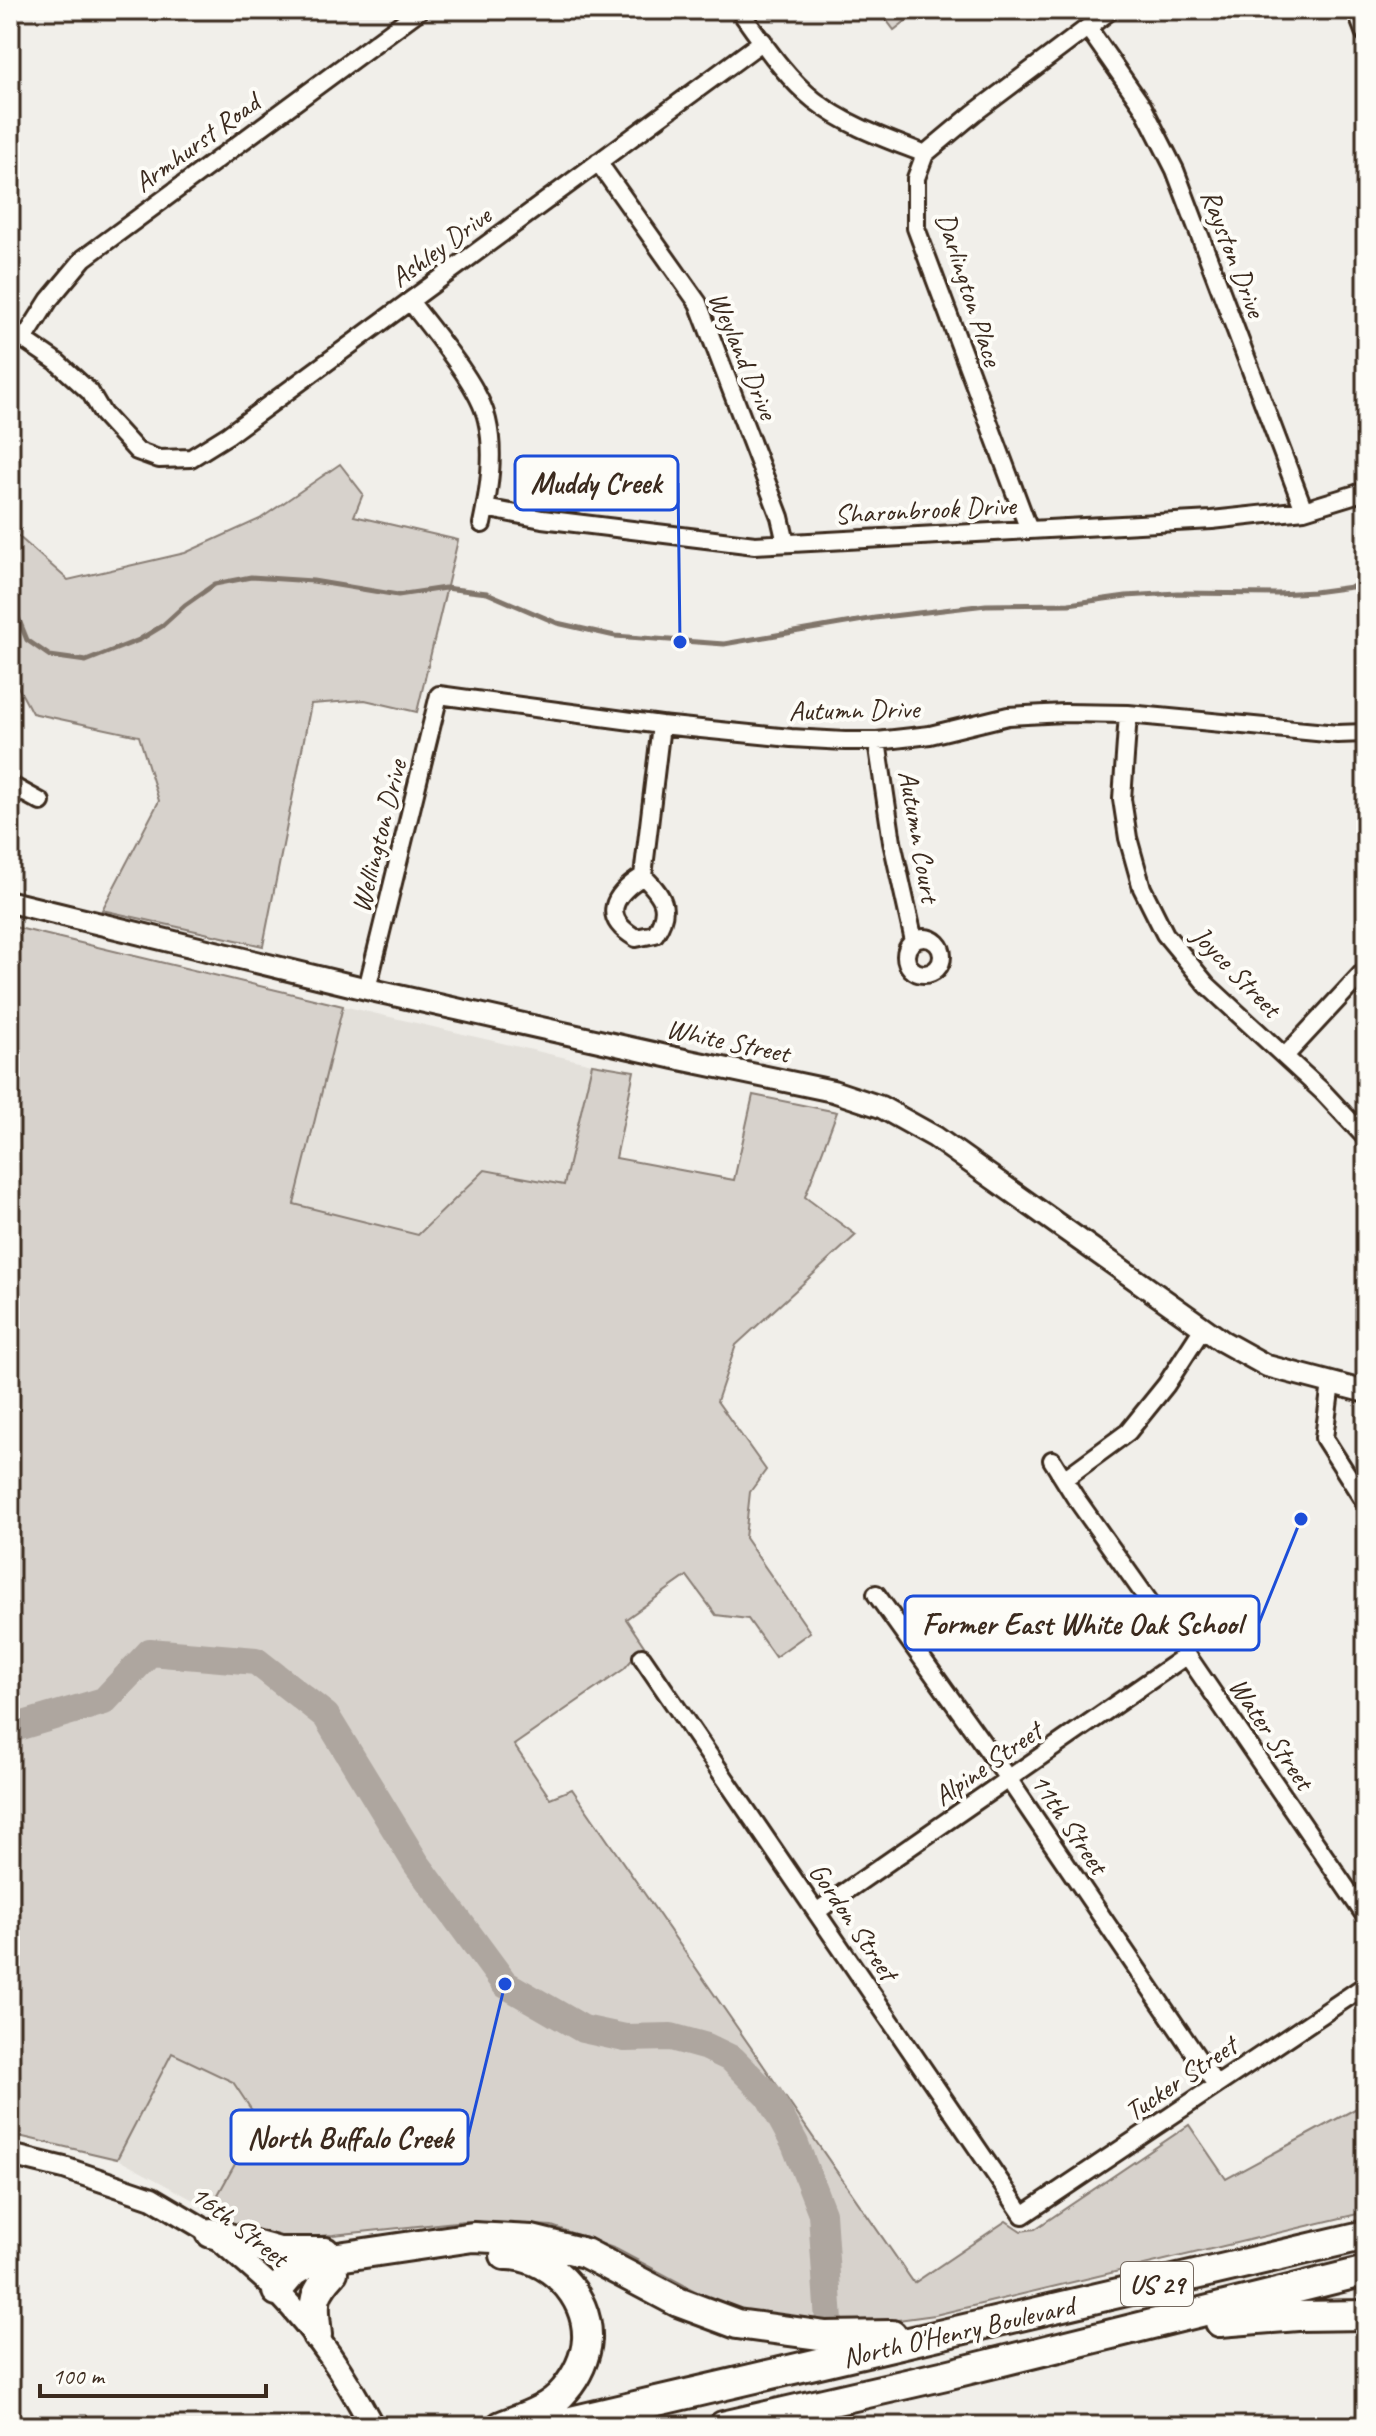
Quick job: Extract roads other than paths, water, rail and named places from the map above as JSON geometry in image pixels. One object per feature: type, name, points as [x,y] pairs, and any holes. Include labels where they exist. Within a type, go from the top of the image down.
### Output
[{"type":"highway","points":[[211,2233],[279,2252],[343,2263],[476,2255],[513,2255],[538,2260],[563,2278],[577,2300],[587,2338],[582,2365],[565,2391],[553,2401],[541,2410],[501,2426]]},
{"type":"highway","name":"North O'Henry Boulevard","points":[[550,2426],[1366,2235]]},
{"type":"highway","points":[[277,2291],[343,2263],[473,2237],[532,2240],[585,2253],[678,2302],[737,2324],[826,2336],[948,2334]]},
{"type":"highway","points":[[317,2335],[315,2296],[319,2287],[343,2263]]},
{"type":"highway","name":"North O'Henry Boulevard","points":[[723,2426],[1139,2329],[1366,2271]]},
{"type":"highway","points":[[1139,2329],[1298,2316],[1366,2315]]},
{"type":"main road","name":"16th Street","points":[[277,2291],[317,2335],[341,2369],[372,2426]]},
{"type":"street","name":"Armhurst Road","points":[[25,338],[49,300],[84,258],[420,10]]},
{"type":"street","points":[[739,10],[787,73],[815,100],[855,126],[925,154],[974,113],[1111,10]]},
{"type":"street","points":[[1358,10],[1366,31]]},
{"type":"street","name":"Rayston Drive","points":[[1088,28],[1143,107],[1175,170],[1304,510]]},
{"type":"street","name":"Ashley Drive","points":[[25,338],[90,392],[103,414],[137,451],[159,459],[191,458],[228,435],[763,41]]},
{"type":"street","name":"Darlington Place","points":[[925,154],[916,178],[916,228],[1029,530]]},
{"type":"street","name":"Weyland Drive","points":[[598,162],[698,303],[780,517],[786,543]]},
{"type":"street","name":"Sharonbrook Drive","points":[[410,301],[477,393],[487,420],[491,452],[484,516],[542,519],[755,545],[1212,520],[1304,510],[1366,491]]},
{"type":"street","points":[[10,330],[25,338]]},
{"type":"street","name":"Autumn Drive","points":[[439,695],[661,725],[791,738],[877,741],[930,735],[1008,716],[1064,713],[1128,714],[1337,734],[1366,733]]},
{"type":"street","name":"Wellington Drive","points":[[367,989],[439,695]]},
{"type":"street","name":"Joyce Street","points":[[1128,714],[1122,799],[1128,838],[1142,888],[1165,934],[1207,985],[1285,1056],[1366,1138]]},
{"type":"street","points":[[643,876],[661,725]]},
{"type":"street","name":"Autumn Court","points":[[877,741],[892,842],[914,941]]},
{"type":"street","points":[[10,785],[41,802]]},
{"type":"street","name":"White Street","points":[[10,902],[367,989],[833,1091],[881,1107],[935,1137],[1203,1328],[1267,1366],[1366,1392]]},
{"type":"street","points":[[1285,1056],[1366,969]]},
{"type":"street","points":[[1064,1479],[1128,1432],[1166,1385],[1203,1328]]},
{"type":"street","points":[[1331,1383],[1324,1438],[1330,1452],[1366,1504]]},
{"type":"street","name":"Water Street","points":[[1052,1460],[1366,1917]]},
{"type":"street","name":"11th Street","points":[[876,1594],[1009,1780],[1216,2085]]},
{"type":"street","name":"Alpine Street","points":[[816,1912],[1187,1655]]},
{"type":"street","name":"Gordon Street","points":[[642,1657],[1023,2215]]},
{"type":"street","name":"Tucker Street","points":[[1023,2215],[1366,1985]]},
{"type":"street","name":"16th Street","points":[[10,2155],[64,2168],[152,2198],[211,2233],[277,2291]]},
{"type":"waterway","points":[[10,598],[27,640],[50,656],[86,661],[139,640],[215,584],[251,577],[313,581],[398,595],[445,588],[487,593],[557,623],[615,636],[724,644],[875,618],[986,605],[1069,604],[1177,593],[1277,594],[1366,585]]},
{"type":"waterway","points":[[10,1729],[104,1701],[150,1652],[256,1661],[326,1716],[416,1863],[505,1984],[583,2029],[625,2038],[671,2037],[707,2047],[732,2059],[769,2096],[795,2144],[822,2213],[829,2322]]},
{"type":"place","name":"Muddy Creek","points":[[680,642]]},
{"type":"place","name":"Former East White Oak School","points":[[1301,1519]]},
{"type":"place","name":"North Buffalo Creek","points":[[505,1984]]}]
